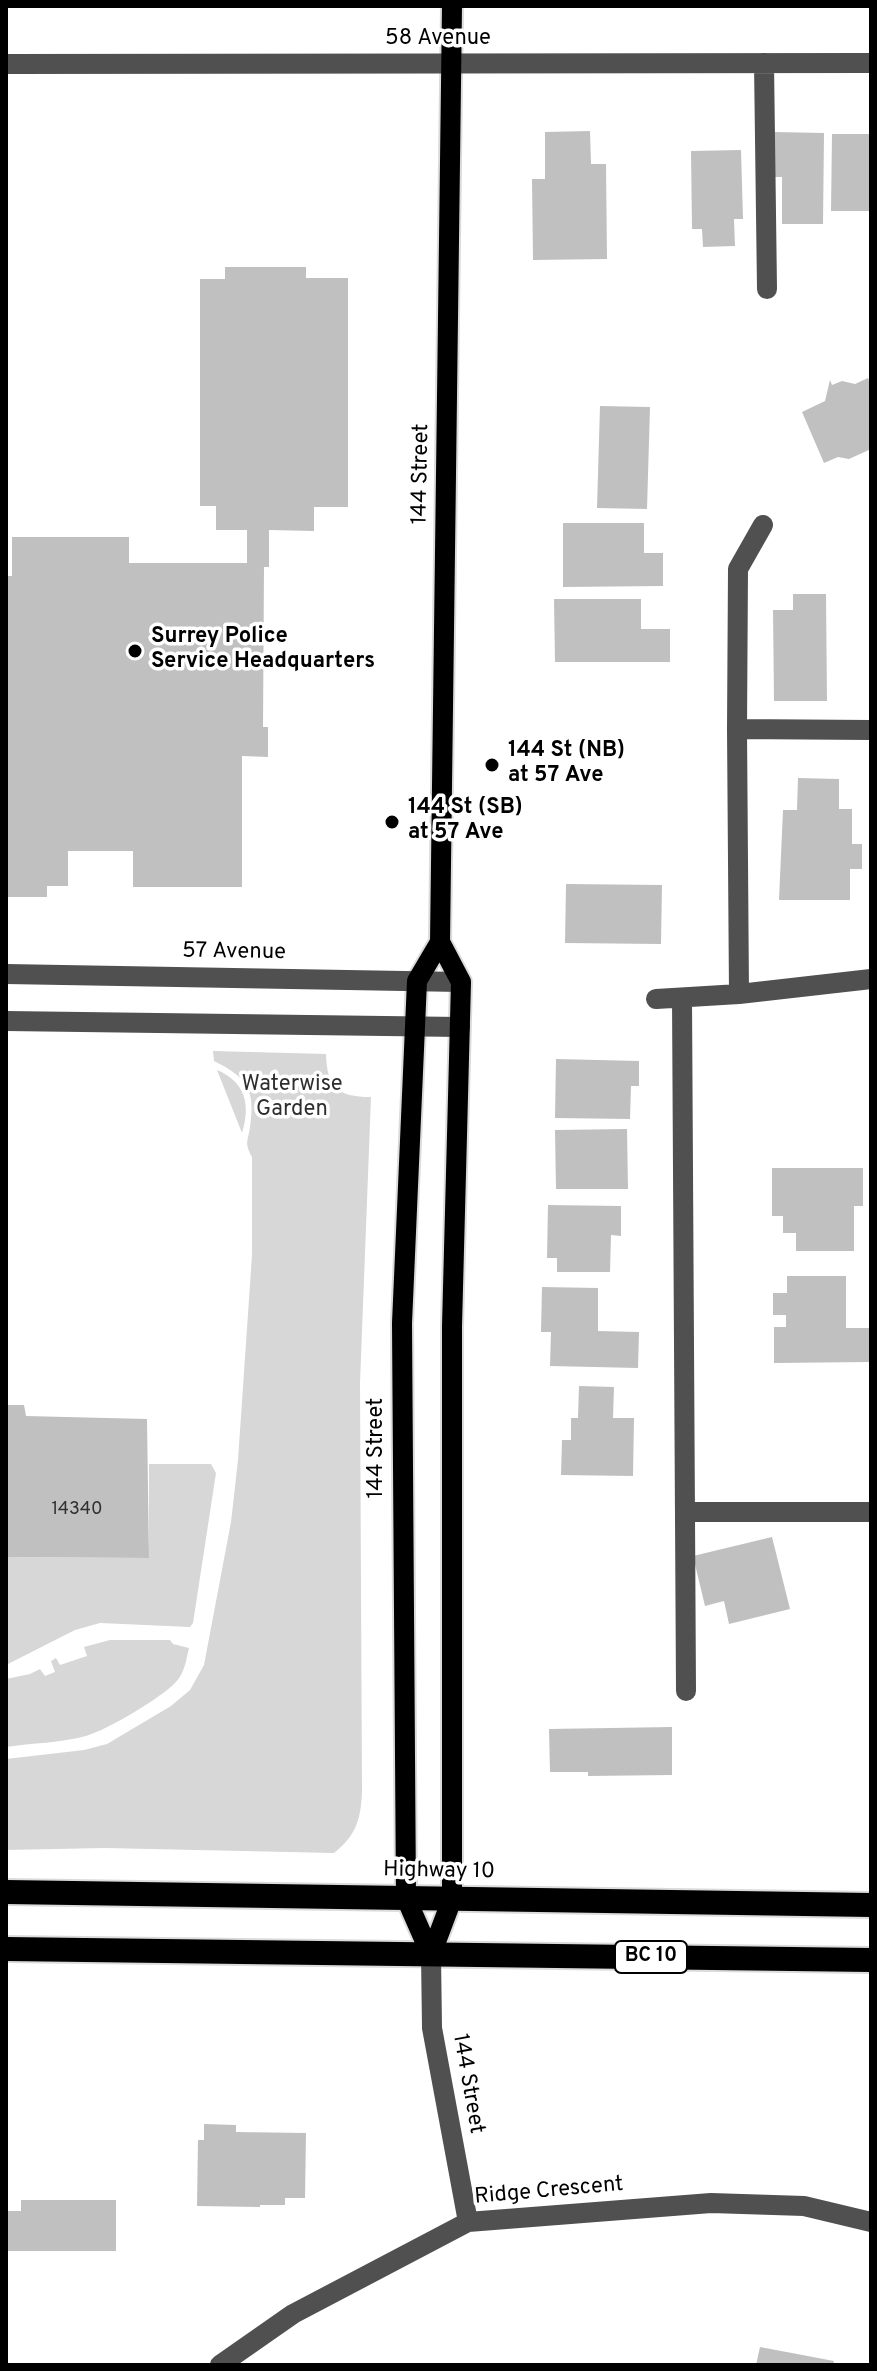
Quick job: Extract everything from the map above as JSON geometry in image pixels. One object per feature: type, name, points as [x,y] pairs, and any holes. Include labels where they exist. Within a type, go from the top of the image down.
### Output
[{"type":"highway","name":"Highway 10","points":[[6,1892],[871,1905]]},
{"type":"highway","name":"BC 10","points":[[6,1949],[871,1960]]},
{"type":"main road","name":"144 Street","points":[[431,1955],[452,1899],[452,1326],[461,982],[440,942],[452,6]]},
{"type":"main road","name":"144 Street","points":[[431,1955],[406,1898],[402,1323],[417,981],[440,942]]},
{"type":"street","points":[[764,63],[767,289]]},
{"type":"street","name":"58 Avenue","points":[[6,64],[871,63]]},
{"type":"street","points":[[739,994],[738,569],[763,525]]},
{"type":"street","points":[[737,729],[871,730]]},
{"type":"street","name":"57 Avenue","points":[[6,974],[461,982]]},
{"type":"street","points":[[656,999],[739,994],[871,979]]},
{"type":"street","points":[[682,998],[686,1691]]},
{"type":"street","points":[[6,1021],[460,1027]]},
{"type":"street","points":[[685,1512],[871,1512]]},
{"type":"street","name":"144 Street","points":[[431,1955],[432,2028],[468,2222]]},
{"type":"street","name":"Ridge Crescent","points":[[220,2365],[293,2314],[468,2222],[711,2203],[804,2206],[871,2222]]},
{"type":"green space","name":"Waterwise Garden","points":[[213,1051],[326,1054],[329,1075],[336,1088],[350,1095],[371,1097],[360,1383],[362,1791],[359,1818],[348,1840],[334,1853],[105,1848],[6,1850],[6,1759],[84,1750],[107,1744],[171,1706],[190,1690],[204,1665],[231,1522],[252,1255],[252,1157],[247,1142],[250,1094],[241,1079],[214,1061]]},
{"type":"green space","points":[[217,1070],[234,1081],[243,1095],[246,1113],[242,1133]]},
{"type":"green space","points":[[149,1464],[211,1464],[216,1473],[193,1623],[190,1627],[100,1623],[75,1630],[6,1665],[6,1557],[149,1558]]},
{"type":"green space","points":[[110,1640],[170,1640],[173,1644],[189,1648],[176,1682],[120,1720],[95,1733],[76,1738],[6,1747],[6,1679],[40,1669],[45,1676],[55,1672],[51,1661],[56,1658],[60,1665],[87,1656],[84,1647]]},
{"type":"building","points":[[590,131],[591,164],[606,164],[607,259],[533,260],[532,179],[545,179],[545,132]]},
{"type":"building","points":[[774,132],[824,133],[823,224],[782,224],[782,177],[774,177]]},
{"type":"building","points":[[832,134],[871,134],[871,211],[831,211]]},
{"type":"building","points":[[741,150],[743,219],[734,219],[735,246],[703,247],[702,229],[692,229],[691,151]]},
{"type":"building","name":"Surrey Police Service Headquarters","points":[[225,267],[306,267],[306,278],[348,278],[348,507],[314,507],[314,531],[269,530],[269,567],[264,567],[263,727],[268,727],[268,757],[242,756],[242,887],[133,887],[133,851],[68,851],[68,886],[47,886],[47,897],[6,897],[6,576],[12,576],[12,537],[129,537],[129,563],[247,563],[247,530],[216,530],[216,506],[200,506],[200,279],[225,279]]},
{"type":"building","points":[[868,378],[871,384],[871,449],[849,459],[838,457],[824,463],[802,412],[825,401],[830,380],[832,385],[842,381],[855,384]]},
{"type":"building","points":[[600,406],[650,407],[647,509],[597,508]]},
{"type":"building","points":[[563,523],[644,523],[644,553],[663,553],[663,586],[563,587]]},
{"type":"building","points":[[793,594],[826,594],[827,701],[774,701],[773,610],[793,610]]},
{"type":"building","points":[[554,599],[641,599],[641,629],[670,629],[670,662],[555,662]]},
{"type":"building","points":[[798,778],[839,779],[839,809],[852,809],[852,844],[862,844],[862,869],[850,869],[850,900],[779,900],[783,810],[797,810]]},
{"type":"building","points":[[566,884],[662,885],[661,944],[565,943]]},
{"type":"building","points":[[556,1059],[639,1061],[639,1086],[631,1086],[630,1119],[555,1118]]},
{"type":"building","points":[[627,1129],[628,1189],[556,1189],[555,1130]]},
{"type":"building","points":[[772,1168],[863,1168],[863,1206],[854,1206],[854,1251],[796,1251],[796,1233],[783,1233],[783,1216],[772,1216]]},
{"type":"building","points":[[548,1205],[621,1206],[621,1236],[611,1235],[610,1272],[557,1272],[557,1258],[547,1258]]},
{"type":"building","points":[[787,1276],[846,1276],[846,1328],[871,1328],[871,1362],[774,1363],[774,1327],[786,1327],[786,1315],[773,1315],[773,1293],[787,1293]]},
{"type":"building","points":[[542,1287],[598,1288],[598,1331],[639,1332],[638,1368],[550,1366],[551,1332],[541,1332]]},
{"type":"building","points":[[579,1386],[614,1387],[613,1418],[634,1418],[633,1476],[561,1475],[562,1440],[571,1440],[571,1418],[578,1418]]},
{"type":"building","points":[[6,1405],[24,1405],[26,1416],[147,1419],[149,1558],[6,1557]]},
{"type":"building","points":[[772,1537],[790,1609],[729,1624],[724,1601],[705,1606],[693,1556]]},
{"type":"building","points":[[672,1727],[672,1775],[588,1776],[588,1772],[550,1772],[549,1729]]},
{"type":"building","points":[[204,2124],[236,2125],[236,2132],[306,2133],[305,2198],[285,2198],[285,2205],[260,2207],[197,2206],[198,2140],[204,2140]]},
{"type":"building","points":[[21,2200],[116,2200],[116,2251],[6,2251],[6,2211],[21,2211]]},
{"type":"building","points":[[760,2347],[834,2361],[833,2365],[756,2365]]},
{"type":"place","name":"Surrey Police Service Headquarters","points":[[135,651]]},
{"type":"place","name":"144 St (NB) at 57 Ave","points":[[492,765]]},
{"type":"place","name":"144 St (SB) at 57 Ave","points":[[392,822]]}]
